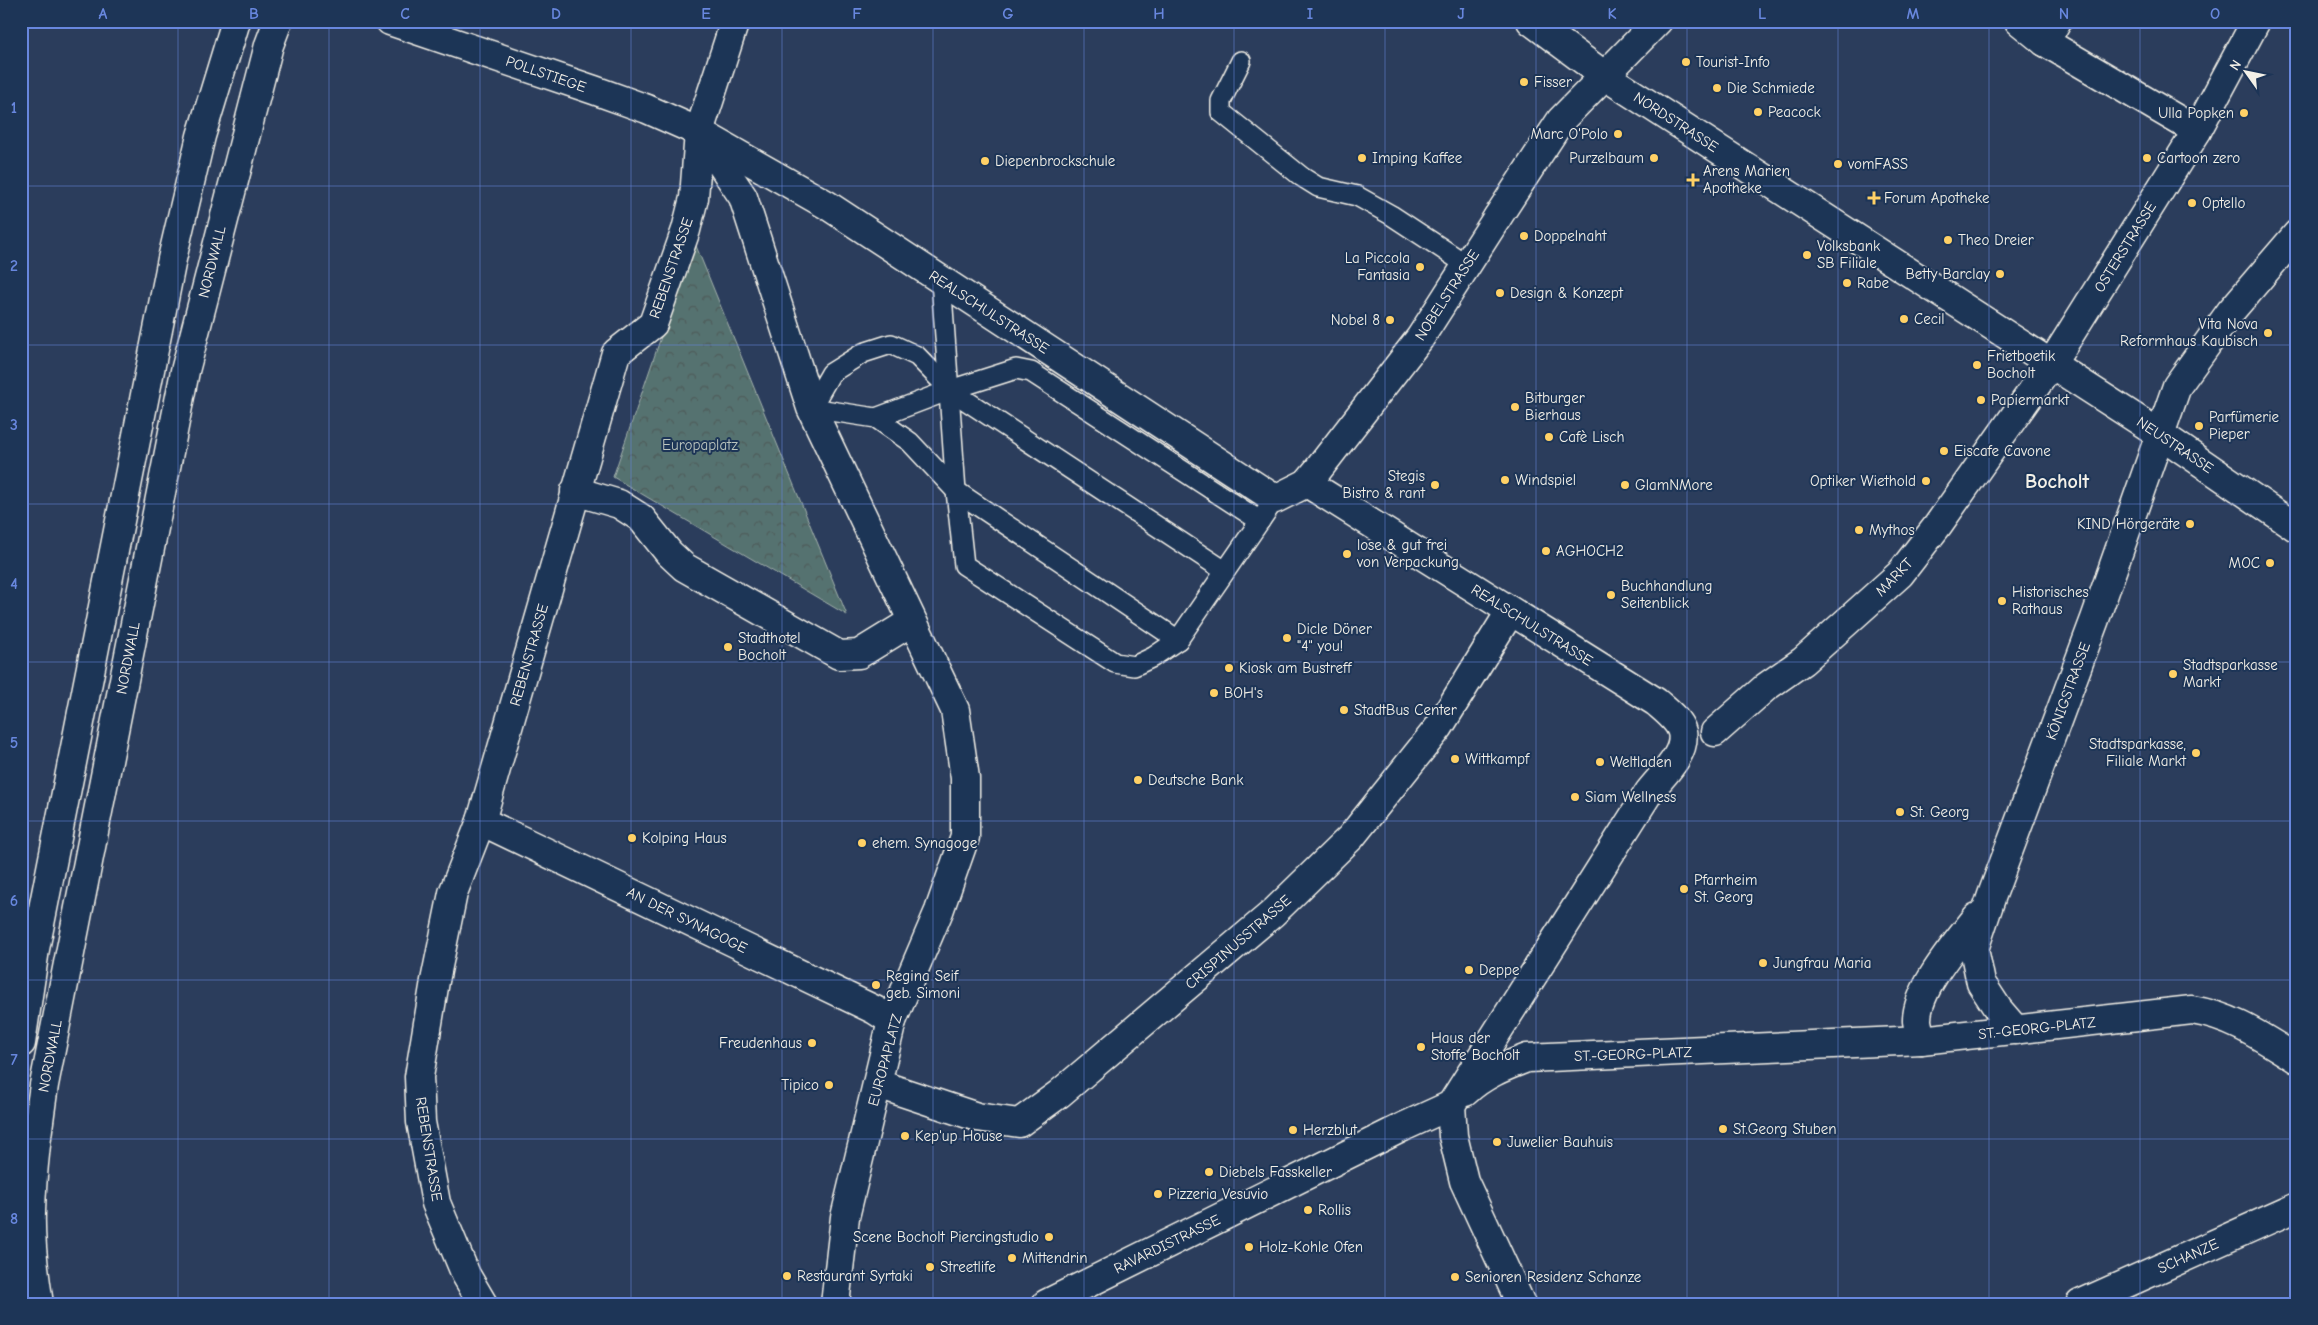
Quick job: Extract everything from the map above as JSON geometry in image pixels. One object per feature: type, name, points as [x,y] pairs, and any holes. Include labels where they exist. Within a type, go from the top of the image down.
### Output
[{"type":"street","name":"NORDWALL","points":[[21,1042],[36,949],[172,259],[201,136],[236,21]]},
{"type":"street","name":"NORDWALL","points":[[39,1304],[33,1265],[31,1213],[34,1154],[44,1085],[185,371],[212,260],[269,45],[278,21]]},
{"type":"street","name":"POLLSTIEGE","points":[[390,21],[647,109],[699,132]]},
{"type":"street","name":"REBENSTRASSE","points":[[483,1304],[466,1275],[436,1203],[421,1122],[419,1076],[435,981],[453,893],[481,821],[574,491],[616,353],[653,324],[686,230],[694,198],[699,132],[735,21]]},
{"type":"street","name":"NORDSTRASSE","points":[[1531,21],[1605,76],[2052,363]]},
{"type":"street","name":"NOBELSTRASSE","points":[[1267,510],[1307,484],[1420,338],[1561,120],[1658,21]]},
{"type":"street","points":[[2019,21],[2051,32],[2197,131]]},
{"type":"street","name":"OSTERSTRASSE","points":[[2052,363],[2197,131],[2256,21]]},
{"type":"street","name":"REALSCHULSTRASSE","points":[[699,132],[826,205],[941,280],[1267,510]]},
{"type":"street","name":"EUROPAPLATZ","points":[[699,132],[743,197],[811,408],[911,622],[955,710],[962,743],[965,778],[965,837],[939,911],[892,1021],[845,1217],[835,1304]]},
{"type":"street","name":"KÖNIGSTRASSE","points":[[2016,1030],[1998,1009],[1981,984],[1974,949],[1992,895],[2092,628],[2177,386],[2201,350],[2231,311],[2297,234]]},
{"type":"street","name":"NEUSTRASSE","points":[[2052,363],[2297,528]]},
{"type":"street","name":"MARKT","points":[[1716,732],[1766,687],[1803,661],[1900,574],[1938,526],[2052,363]]},
{"type":"street","name":"REALSCHULSTRASSE","points":[[1307,484],[1656,702],[1673,718],[1682,732],[1681,751],[1649,792],[1450,1105]]},
{"type":"street","points":[[574,491],[619,504],[634,513],[641,518],[669,553],[684,567],[839,655],[859,654],[911,622]]},
{"type":"street","name":"CRISPINUSSTRASSE","points":[[878,1084],[977,1117],[1019,1123],[1059,1094],[1273,913],[1351,837],[1440,727],[1510,612]]},
{"type":"street","name":"AN DER SYNAGOGE","points":[[481,821],[875,1010],[892,1021]]},
{"type":"street","points":[[1921,1040],[1917,1020],[1921,999],[1936,974],[1992,895]]},
{"type":"street","name":"ST.-GEORG-PLATZ","points":[[1450,1105],[1476,1082],[1498,1069],[1527,1058],[1921,1040],[2192,1010],[2215,1014],[2252,1031],[2297,1059]]},
{"type":"street","points":[[1450,1105],[1453,1136],[1464,1181],[1521,1304]]},
{"type":"street","name":"RAVARDISTRASSE","points":[[1046,1304],[1450,1105]]},
{"type":"street","name":"SCHANZE","points":[[2080,1304],[2297,1208]]},
{"type":"lane","points":[[1241,61],[1220,101],[1221,112],[1302,177],[1318,186],[1357,196],[1391,215],[1467,265]]},
{"type":"lane","points":[[876,418],[950,390],[1016,369],[1031,372],[1267,510],[1178,640],[1153,658],[1134,666],[1115,663],[964,565],[956,491],[950,390],[941,280]]},
{"type":"lane","points":[[1178,640],[956,491],[910,442],[876,418],[811,408],[831,373],[863,353],[891,344],[918,356],[950,390],[1225,571]]},
{"type":"green space","name":"Europaplatz","points":[[694,241],[847,615],[613,477]]},
{"type":"place","name":"Tourist-Info","points":[[1686,62]]},
{"type":"place","name":"Fisser","points":[[1524,82]]},
{"type":"place","name":"Die Schmiede","points":[[1717,88]]},
{"type":"place","name":"Peacock","points":[[1758,112]]},
{"type":"place","name":"Ulla Popken","points":[[2244,113]]},
{"type":"place","name":"Marc O'Polo","points":[[1618,134]]},
{"type":"place","name":"Imping Kaffee","points":[[1362,158]]},
{"type":"place","name":"Purzelbaum","points":[[1654,158]]},
{"type":"place","name":"Cartoon zero","points":[[2147,158]]},
{"type":"place","name":"Diepenbrockschule","points":[[985,161]]},
{"type":"place","name":"vomFASS","points":[[1838,164]]},
{"type":"place","name":"Arens Marien Apotheke","points":[[1693,180]]},
{"type":"place","name":"Forum Apotheke","points":[[1874,198]]},
{"type":"place","name":"Optello","points":[[2192,203]]},
{"type":"place","name":"Doppelnaht","points":[[1524,236]]},
{"type":"place","name":"Theo Dreier","points":[[1948,240]]},
{"type":"place","name":"Volksbank SB Filiale","points":[[1807,255]]},
{"type":"place","name":"La Piccola Fantasia","points":[[1420,267]]},
{"type":"place","name":"Betty Barclay","points":[[2000,274]]},
{"type":"place","name":"Rabe","points":[[1847,283]]},
{"type":"place","name":"Design & Konzept","points":[[1500,293]]},
{"type":"place","name":"Cecil","points":[[1904,319]]},
{"type":"place","name":"Nobel 8","points":[[1390,320]]},
{"type":"place","name":"Vita Nova Reformhaus Kaubisch","points":[[2268,333]]},
{"type":"place","name":"Frietboetik Bocholt","points":[[1977,365]]},
{"type":"place","name":"Papiermarkt","points":[[1981,400]]},
{"type":"place","name":"Bitburger Bierhaus","points":[[1515,407]]},
{"type":"place","name":"Parfümerie Pieper","points":[[2199,426]]},
{"type":"place","name":"Cafè Lisch","points":[[1549,437]]},
{"type":"place","name":"Eiscafe Cavone","points":[[1944,451]]},
{"type":"place","name":"Windspiel","points":[[1505,480]]},
{"type":"place","name":"Optiker Wiethold","points":[[1926,481]]},
{"type":"place","name":"Stegis Bistro & rant","points":[[1435,485]]},
{"type":"place","name":"GlamNMore","points":[[1625,485]]},
{"type":"place","name":"KIND Hörgeräte","points":[[2190,524]]},
{"type":"place","name":"Mythos","points":[[1859,530]]},
{"type":"place","name":"AGHOCH2","points":[[1546,551]]},
{"type":"place","name":"lose & gut frei von Verpackung","points":[[1347,554]]},
{"type":"place","name":"MOC","points":[[2270,563]]},
{"type":"place","name":"Buchhandlung Seitenblick","points":[[1611,595]]},
{"type":"place","name":"Historisches Rathaus","points":[[2002,601]]},
{"type":"place","name":"Dicle Döner \"4\" you!","points":[[1287,638]]},
{"type":"place","name":"Stadthotel Bocholt","points":[[728,647]]},
{"type":"place","name":"Kiosk am Bustreff","points":[[1229,668]]},
{"type":"place","name":"Stadtsparkasse Markt","points":[[2173,674]]},
{"type":"place","name":"BOH's","points":[[1214,693]]},
{"type":"place","name":"StadtBus Center","points":[[1344,710]]},
{"type":"place","name":"Stadtsparkasse, Filiale Markt","points":[[2196,753]]},
{"type":"place","name":"Wittkampf","points":[[1455,759]]},
{"type":"place","name":"Weltladen","points":[[1600,762]]},
{"type":"place","name":"Deutsche Bank","points":[[1138,780]]},
{"type":"place","name":"Siam Wellness","points":[[1575,797]]},
{"type":"place","name":"St. Georg","points":[[1900,812]]},
{"type":"place","name":"Kolping Haus","points":[[632,838]]},
{"type":"place","name":"ehem. Synagoge","points":[[862,843]]},
{"type":"place","name":"Pfarrheim St. Georg","points":[[1684,889]]},
{"type":"place","name":"Jungfrau Maria","points":[[1763,963]]},
{"type":"place","name":"Deppe","points":[[1469,970]]},
{"type":"place","name":"Regina Seif geb. Simoni","points":[[876,985]]},
{"type":"place","name":"Freudenhaus","points":[[812,1043]]},
{"type":"place","name":"Haus der Stoffe Bocholt","points":[[1421,1047]]},
{"type":"place","name":"Tipico","points":[[829,1085]]},
{"type":"place","name":"St.Georg Stuben","points":[[1723,1129]]},
{"type":"place","name":"Herzblut","points":[[1293,1130]]},
{"type":"place","name":"Kep'up House","points":[[905,1136]]},
{"type":"place","name":"Juwelier Bauhuis","points":[[1497,1142]]},
{"type":"place","name":"Diebels Fasskeller","points":[[1209,1172]]},
{"type":"place","name":"Pizzeria Vesuvio","points":[[1158,1194]]},
{"type":"place","name":"Rollis","points":[[1308,1210]]},
{"type":"place","name":"Scene Bocholt Piercingstudio","points":[[1049,1237]]},
{"type":"place","name":"Holz-Kohle Ofen","points":[[1249,1247]]},
{"type":"place","name":"Mittendrin","points":[[1012,1258]]},
{"type":"place","name":"Streetlife","points":[[930,1267]]},
{"type":"place","name":"Restaurant Syrtaki","points":[[787,1276]]},
{"type":"place","name":"Senioren Residenz Schanze","points":[[1455,1277]]},
{"type":"district","name":"Bocholt","points":[[2057,481]]}]
